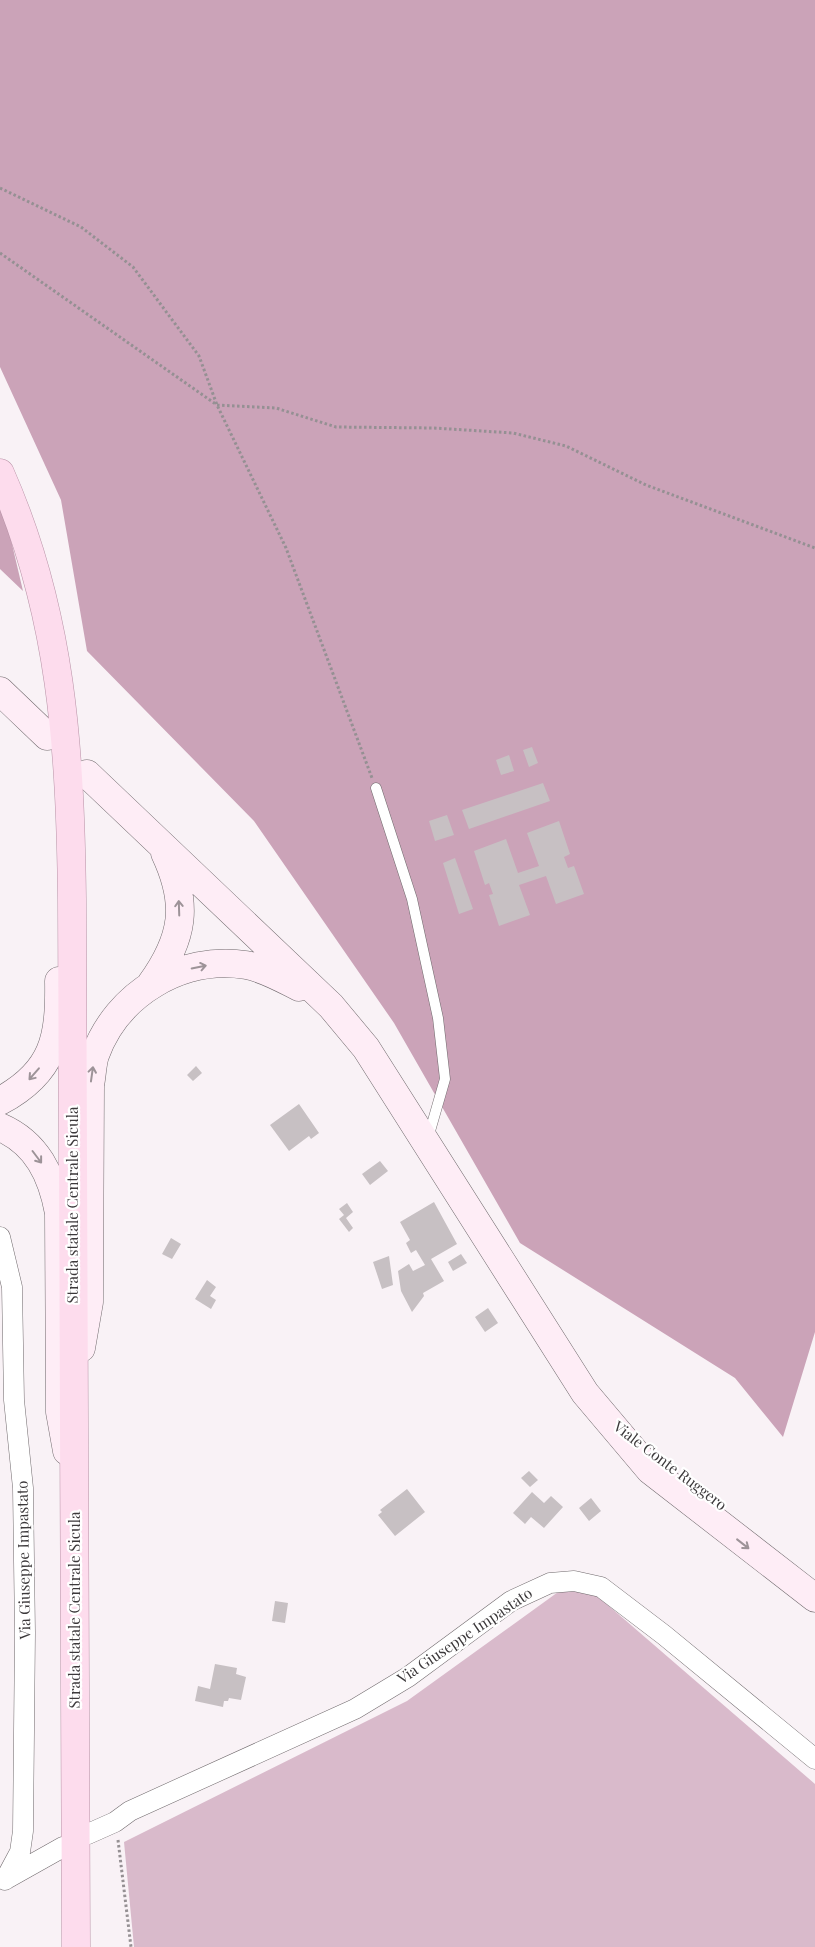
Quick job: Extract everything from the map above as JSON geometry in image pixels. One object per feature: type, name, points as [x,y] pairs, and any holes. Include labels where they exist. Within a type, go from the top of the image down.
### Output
[{"type":"main road","name":"Strada statale Centrale Sicula","points":[[0,472],[18,514],[43,595],[62,697],[71,807],[76,1947]]},
{"type":"main road","points":[[0,1101],[22,1087],[48,1057],[57,1035],[60,1010],[56,766],[49,700],[43,595]]},
{"type":"main road","points":[[4,697],[47,736]]},
{"type":"main road","points":[[87,774],[164,850],[331,1006]]},
{"type":"main road","points":[[151,984],[167,961],[178,936],[180,909],[176,876],[164,850]]},
{"type":"main road","points":[[74,1384],[89,1302],[90,1085],[94,1056],[110,1025],[132,999],[151,984],[172,974],[201,966],[223,964],[248,965],[280,977],[331,1006]]},
{"type":"main road","name":"Viale Conte Ruggero","points":[[331,1006],[366,1048],[427,1140],[540,1324],[585,1393],[604,1416],[803,1578],[815,1598]]},
{"type":"main road","points":[[0,1127],[13,1132],[28,1145],[49,1174],[55,1191],[59,1213],[60,1412],[74,1486]]},
{"type":"street","name":"Via Giuseppe Impastato","points":[[0,1238],[12,1287],[14,1400],[23,1488],[25,1633],[23,1831],[20,1852],[3,1882]]},
{"type":"street","points":[[803,1578],[815,1592]]},
{"type":"street","name":"Via Giuseppe Impastato","points":[[88,1834],[115,1822],[130,1810],[355,1709],[408,1677],[511,1602],[550,1582],[574,1581],[601,1587],[664,1635],[815,1759]]},
{"type":"street","name":"Via Giuseppe Impastato","points":[[3,1882],[63,1846]]},
{"type":"lane","points":[[376,788],[412,899],[438,1018],[445,1079],[427,1140]]},
{"type":"path","points":[[0,188],[81,227],[133,267],[199,356],[218,406],[286,548],[376,788]]},
{"type":"path","points":[[0,253],[218,406],[276,408],[336,427],[434,428],[513,433],[566,446],[646,485],[815,548]]},
{"type":"path","points":[[115,1822],[131,1947]]},
{"type":"shaded area","points":[[0,0],[815,0],[815,1332],[783,1437],[735,1378],[520,1243],[394,1023],[254,821],[87,651],[61,500],[0,367]]},
{"type":"shaded area","points":[[0,493],[23,591],[0,569]]},
{"type":"shaded area","points":[[565,1587],[595,1594],[815,1784],[815,1947],[134,1947],[124,1842],[407,1701]]},
{"type":"building","points":[[532,747],[538,763],[529,767],[523,750]]},
{"type":"building","points":[[509,755],[514,771],[501,775],[496,760]]},
{"type":"building","points":[[543,783],[550,801],[469,829],[462,810]]},
{"type":"building","points":[[447,815],[454,835],[435,841],[429,821]]},
{"type":"building","points":[[559,821],[570,854],[564,857],[568,868],[574,866],[584,894],[556,904],[546,876],[519,885],[530,915],[499,926],[489,895],[493,894],[489,883],[485,885],[474,851],[506,839],[518,873],[539,866],[527,833]]},
{"type":"building","points":[[455,858],[473,909],[459,914],[443,863]]},
{"type":"building","points":[[196,1066],[202,1073],[193,1081],[187,1075]]},
{"type":"building","points":[[299,1104],[319,1133],[311,1139],[309,1136],[289,1151],[270,1125]]},
{"type":"building","points":[[380,1161],[388,1171],[370,1185],[362,1174]]},
{"type":"building","points":[[434,1202],[457,1244],[431,1259],[444,1281],[423,1293],[424,1296],[412,1312],[401,1291],[398,1271],[409,1264],[413,1271],[425,1265],[416,1250],[411,1253],[406,1243],[410,1240],[400,1222]]},
{"type":"building","points":[[347,1203],[353,1212],[346,1218],[353,1228],[349,1232],[339,1219],[344,1215],[339,1209]]},
{"type":"building","points":[[171,1238],[181,1244],[172,1259],[162,1254]]},
{"type":"building","points":[[461,1254],[467,1263],[453,1271],[448,1262]]},
{"type":"building","points":[[389,1256],[393,1285],[382,1289],[373,1262]]},
{"type":"building","points":[[207,1280],[216,1287],[210,1296],[216,1300],[211,1309],[195,1299]]},
{"type":"building","points":[[488,1308],[498,1323],[485,1332],[475,1317]]},
{"type":"building","points":[[529,1471],[538,1480],[530,1487],[521,1478]]},
{"type":"building","points":[[407,1489],[425,1512],[395,1536],[378,1515],[382,1512],[380,1510]]},
{"type":"building","points":[[532,1492],[544,1503],[551,1496],[563,1507],[544,1528],[531,1517],[525,1524],[513,1513]]},
{"type":"building","points":[[591,1498],[601,1511],[589,1521],[579,1508]]},
{"type":"building","points":[[275,1601],[288,1603],[285,1623],[272,1621]]},
{"type":"building","points":[[215,1664],[237,1668],[236,1674],[246,1677],[241,1700],[229,1698],[228,1701],[224,1701],[223,1707],[195,1701],[198,1686],[210,1689]]}]
